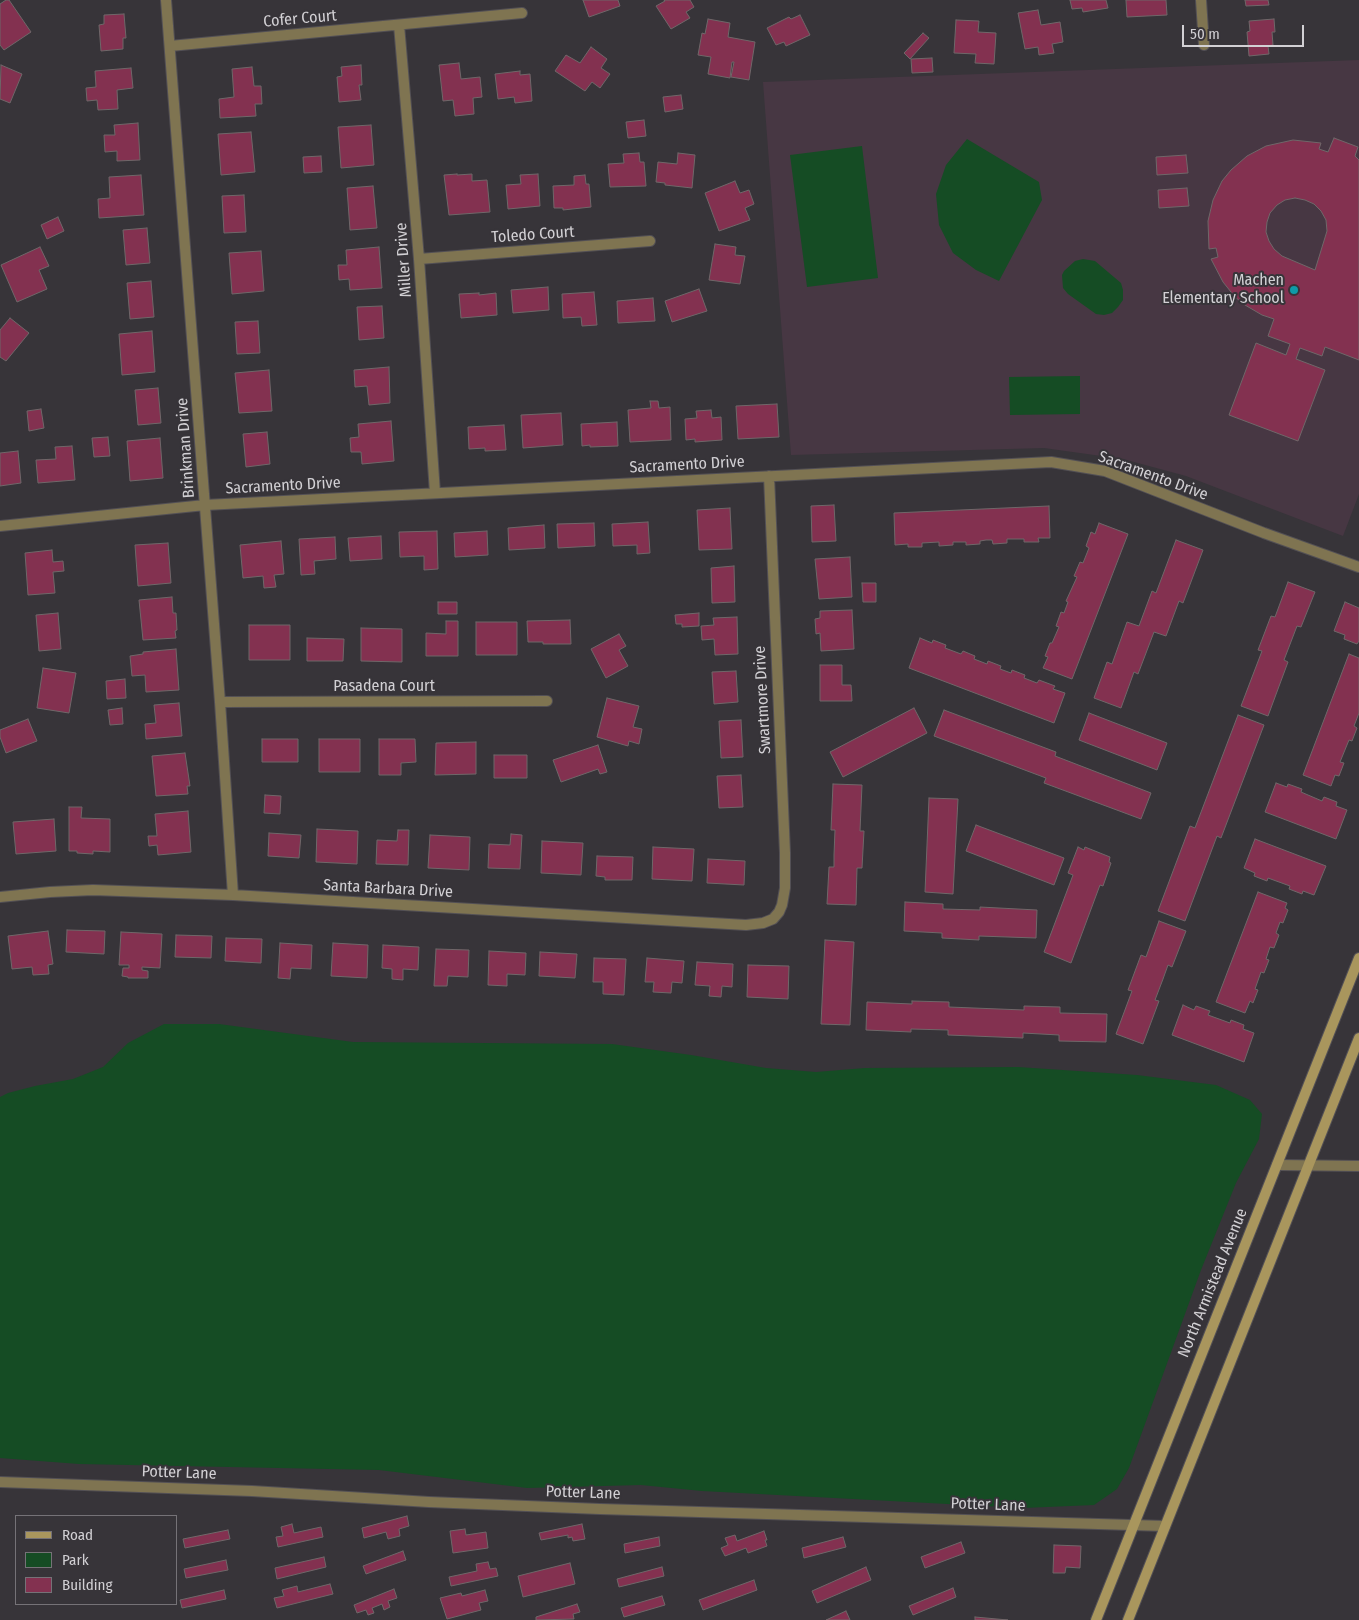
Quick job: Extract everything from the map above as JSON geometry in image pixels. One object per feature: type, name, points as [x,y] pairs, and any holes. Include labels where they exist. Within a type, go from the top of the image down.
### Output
[{"type":"main road","name":"North Armistead Avenue","points":[[1096,1620],[1359,958]]},
{"type":"main road","points":[[1128,1620],[1359,1038]]},
{"type":"street","name":"Brinkman Drive","points":[[166,0],[233,894]]},
{"type":"street","points":[[1201,0],[1204,46]]},
{"type":"street","name":"Cofer Court","points":[[170,46],[522,13]]},
{"type":"street","name":"Miller Drive","points":[[399,25],[419,259],[435,493]]},
{"type":"street","name":"Toledo Court","points":[[419,259],[650,241]]},
{"type":"street","name":"Sacramento Drive","points":[[0,526],[205,505],[1051,462],[1105,471],[1264,533],[1359,567]]},
{"type":"street","name":"Swartmore Drive","points":[[768,476],[785,852],[785,888],[782,905],[773,919]]},
{"type":"street","name":"Pasadena Court","points":[[220,702],[547,701]]},
{"type":"street","name":"Santa Barbara Drive","points":[[0,897],[93,890],[233,894],[746,925],[762,923],[773,919]]},
{"type":"street","points":[[1277,1165],[1359,1166]]},
{"type":"street","name":"Potter Lane","points":[[0,1482],[252,1491],[429,1502],[571,1508],[1166,1526]]},
{"type":"shaded area","points":[[1359,60],[1359,494],[1343,536],[1186,476],[1123,459],[1044,448],[791,455],[763,82]]},
{"type":"green space","points":[[967,139],[1039,182],[1042,200],[999,281],[976,270],[953,253],[939,225],[936,194],[946,165]]},
{"type":"green space","points":[[862,146],[878,278],[807,287],[790,155]]},
{"type":"green space","points":[[1083,259],[1095,261],[1121,283],[1123,300],[1112,313],[1096,314],[1068,294],[1063,288],[1062,275],[1064,271],[1075,261]]},
{"type":"green space","points":[[1080,376],[1080,414],[1010,415],[1009,377]]},
{"type":"green space","points":[[164,1024],[219,1024],[353,1042],[612,1044],[766,1068],[816,1072],[865,1068],[1018,1067],[1137,1075],[1216,1085],[1250,1100],[1262,1114],[1259,1139],[1236,1183],[1201,1270],[1129,1468],[1117,1489],[1094,1505],[1023,1508],[702,1491],[641,1485],[527,1488],[379,1470],[79,1464],[0,1458],[0,1097],[35,1086],[73,1079],[103,1067],[128,1043]]},
{"type":"building","points":[[9,0],[31,32],[4,50],[0,45],[0,4]]},
{"type":"building","points":[[583,0],[618,0],[620,6],[589,17]]},
{"type":"building","points":[[664,0],[690,0],[694,7],[686,12],[690,18],[671,29],[656,6]]},
{"type":"building","points":[[1070,0],[1106,0],[1108,8],[1083,12],[1082,8],[1072,9]]},
{"type":"building","points":[[1126,0],[1166,0],[1167,15],[1127,17]]},
{"type":"building","points":[[1245,0],[1268,0],[1269,5],[1246,6]]},
{"type":"building","points":[[1038,10],[1041,25],[1060,22],[1063,42],[1052,44],[1054,53],[1039,55],[1038,47],[1025,49],[1018,13]]},
{"type":"building","points":[[124,14],[126,38],[123,38],[123,49],[101,51],[99,25],[104,24],[104,15]]},
{"type":"building","points":[[800,15],[810,35],[786,46],[784,42],[776,45],[767,28],[789,17],[791,19]]},
{"type":"building","points":[[708,19],[730,23],[728,37],[755,42],[749,80],[731,77],[734,62],[732,62],[730,78],[708,74],[711,57],[698,55],[702,33],[705,34]]},
{"type":"building","points":[[1274,19],[1275,32],[1272,32],[1273,45],[1268,46],[1269,54],[1249,56],[1247,32],[1250,31],[1249,21]]},
{"type":"building","points":[[956,20],[979,21],[978,32],[996,33],[994,64],[975,63],[976,54],[954,53]]},
{"type":"building","points":[[923,33],[929,38],[910,59],[904,53]]},
{"type":"building","points":[[591,47],[607,59],[601,68],[610,74],[600,88],[592,82],[585,91],[555,71],[566,55],[580,63]]},
{"type":"building","points":[[932,58],[933,72],[912,73],[911,59]]},
{"type":"building","points":[[459,63],[461,79],[480,77],[482,97],[473,98],[474,114],[455,116],[453,100],[443,101],[439,65]]},
{"type":"building","points":[[1,65],[22,74],[10,103],[0,99]]},
{"type":"building","points":[[361,65],[362,85],[359,85],[361,100],[339,102],[337,77],[342,76],[341,67]]},
{"type":"building","points":[[252,67],[254,86],[261,86],[262,104],[255,104],[256,116],[220,118],[219,99],[234,97],[232,69]]},
{"type":"building","points":[[131,68],[133,88],[117,90],[118,109],[98,110],[97,100],[87,101],[86,88],[96,87],[95,71]]},
{"type":"building","points":[[520,71],[520,75],[530,74],[532,101],[515,103],[514,97],[498,99],[495,74]]},
{"type":"building","points":[[681,95],[683,109],[665,112],[663,97]]},
{"type":"building","points":[[644,120],[646,136],[628,138],[626,122]]},
{"type":"building","points":[[138,123],[140,160],[117,161],[117,151],[105,152],[104,135],[115,135],[114,125]]},
{"type":"building","points":[[371,125],[374,165],[341,168],[338,127]]},
{"type":"building","points":[[251,132],[255,172],[221,175],[218,134]]},
{"type":"building","name":"Machen Elementary School","points":[[1334,138],[1358,147],[1355,156],[1359,160],[1359,360],[1325,347],[1322,356],[1300,348],[1296,359],[1325,370],[1298,441],[1229,415],[1256,343],[1286,355],[1290,344],[1268,336],[1274,319],[1262,315],[1245,305],[1235,297],[1223,282],[1211,259],[1218,257],[1216,248],[1209,249],[1208,221],[1213,200],[1222,181],[1247,156],[1266,146],[1293,140],[1321,143],[1319,149],[1328,152]],"holes":[[[1295,198],[1314,204],[1326,220],[1327,231],[1315,270],[1282,256],[1274,249],[1266,232],[1270,213],[1277,205],[1285,200]]]},
{"type":"building","points":[[639,153],[640,162],[644,162],[646,186],[610,187],[608,164],[624,163],[623,154]]},
{"type":"building","points":[[678,153],[695,155],[692,188],[656,182],[658,162],[677,164]]},
{"type":"building","points":[[1186,155],[1188,173],[1157,175],[1156,157]]},
{"type":"building","points":[[321,156],[322,172],[304,173],[303,157]]},
{"type":"building","points":[[472,174],[472,181],[487,180],[490,212],[449,215],[444,175]]},
{"type":"building","points":[[538,174],[540,206],[508,209],[506,185],[521,184],[520,175]]},
{"type":"building","points":[[141,175],[144,215],[99,218],[98,199],[110,198],[109,177]]},
{"type":"building","points":[[585,175],[586,184],[589,184],[591,207],[563,210],[563,208],[554,208],[553,186],[574,185],[574,176]]},
{"type":"building","points":[[735,181],[740,193],[749,190],[754,204],[745,208],[750,220],[719,231],[705,193]]},
{"type":"building","points":[[373,186],[377,228],[350,230],[347,188]]},
{"type":"building","points":[[1187,188],[1189,206],[1159,208],[1158,190]]},
{"type":"building","points":[[244,195],[246,232],[224,233],[222,196]]},
{"type":"building","points":[[58,217],[64,231],[47,239],[41,225]]},
{"type":"building","points":[[147,228],[150,263],[126,265],[123,230]]},
{"type":"building","points":[[715,244],[736,247],[735,255],[745,256],[740,284],[709,280]]},
{"type":"building","points":[[40,247],[49,266],[39,270],[47,289],[17,302],[1,265]]},
{"type":"building","points":[[379,247],[382,288],[350,290],[349,279],[339,280],[338,265],[347,265],[346,250]]},
{"type":"building","points":[[261,251],[264,291],[232,294],[229,253]]},
{"type":"building","points":[[151,281],[154,317],[130,319],[127,283]]},
{"type":"building","points":[[548,287],[549,310],[513,313],[511,290]]},
{"type":"building","points":[[699,289],[707,311],[672,322],[665,301]]},
{"type":"building","points":[[594,292],[597,325],[582,326],[581,317],[563,318],[562,294]]},
{"type":"building","points":[[479,293],[479,295],[496,293],[497,315],[461,318],[459,294]]},
{"type":"building","points":[[653,298],[655,321],[618,323],[617,301]]},
{"type":"building","points":[[382,306],[384,338],[359,340],[357,307]]},
{"type":"building","points":[[10,318],[29,333],[6,361],[0,357],[0,330]]},
{"type":"building","points":[[258,321],[260,353],[237,354],[235,322]]},
{"type":"building","points":[[152,331],[155,372],[122,375],[119,334]]},
{"type":"building","points":[[389,367],[390,403],[369,405],[367,386],[355,387],[354,370]]},
{"type":"building","points":[[269,370],[272,411],[239,413],[235,373]]},
{"type":"building","points":[[158,388],[161,423],[138,425],[135,390]]},
{"type":"building","points":[[650,401],[658,401],[659,408],[670,407],[671,440],[630,442],[628,410],[651,408]]},
{"type":"building","points":[[777,404],[779,437],[738,439],[736,406]]},
{"type":"building","points":[[41,409],[44,428],[29,431],[27,411]]},
{"type":"building","points":[[711,410],[712,418],[721,417],[722,440],[695,442],[695,439],[686,440],[685,419],[697,418],[696,411]]},
{"type":"building","points":[[561,413],[563,445],[523,448],[521,415]]},
{"type":"building","points":[[391,421],[394,461],[362,464],[361,452],[351,452],[350,438],[359,437],[358,424]]},
{"type":"building","points":[[617,422],[618,446],[582,446],[581,424]]},
{"type":"building","points":[[504,425],[506,450],[485,451],[485,448],[469,449],[468,427]]},
{"type":"building","points":[[267,432],[270,464],[246,467],[243,434]]},
{"type":"building","points":[[108,437],[110,456],[94,457],[92,438]]},
{"type":"building","points":[[160,438],[163,478],[130,481],[127,441]]},
{"type":"building","points":[[72,446],[75,480],[38,483],[36,460],[56,459],[55,447]]},
{"type":"building","points":[[18,451],[21,483],[0,486],[0,453]]},
{"type":"building","points":[[834,505],[836,541],[812,542],[811,506]]},
{"type":"building","points":[[1049,506],[1050,538],[1038,538],[1039,542],[1024,542],[1024,539],[1007,539],[1007,543],[993,544],[992,540],[986,540],[980,541],[980,544],[966,545],[966,542],[953,542],[953,545],[939,546],[939,542],[922,543],[922,547],[908,547],[908,544],[895,545],[894,513]]},
{"type":"building","points":[[730,508],[732,549],[699,550],[697,510]]},
{"type":"building","points":[[648,522],[650,553],[637,554],[637,545],[613,546],[612,524]]},
{"type":"building","points":[[594,523],[595,546],[558,548],[557,524]]},
{"type":"building","points":[[1099,523],[1128,534],[1072,679],[1043,668],[1048,657],[1045,656],[1059,627],[1056,626],[1061,612],[1064,613],[1068,602],[1066,601],[1077,577],[1074,576],[1080,562],[1083,563],[1089,548],[1086,546],[1091,532],[1095,534]]},
{"type":"building","points":[[544,525],[545,548],[509,550],[508,528]]},
{"type":"building","points":[[437,531],[438,569],[424,570],[424,556],[400,557],[399,532]]},
{"type":"building","points":[[487,531],[488,555],[455,557],[454,533]]},
{"type":"building","points":[[381,536],[382,559],[350,561],[348,538]]},
{"type":"building","points":[[335,537],[336,559],[314,561],[315,574],[301,575],[299,539]]},
{"type":"building","points":[[1176,540],[1203,550],[1183,603],[1179,601],[1166,636],[1154,632],[1138,674],[1134,672],[1121,708],[1094,698],[1107,662],[1112,664],[1127,622],[1139,626],[1152,591],[1156,593]]},
{"type":"building","points":[[281,541],[284,574],[274,575],[276,587],[264,588],[263,576],[243,578],[240,545]]},
{"type":"building","points":[[168,543],[171,583],[138,586],[135,545]]},
{"type":"building","points":[[52,550],[53,562],[63,561],[64,571],[53,572],[55,593],[28,595],[25,553]]},
{"type":"building","points":[[850,557],[852,597],[819,599],[815,559]]},
{"type":"building","points":[[734,566],[735,602],[712,603],[711,568]]},
{"type":"building","points":[[1288,582],[1315,592],[1301,627],[1297,626],[1284,660],[1288,662],[1268,716],[1241,706],[1262,651],[1258,650],[1271,616],[1275,617]]},
{"type":"building","points":[[862,583],[876,583],[876,602],[863,602]]},
{"type":"building","points":[[172,597],[173,613],[176,613],[176,638],[143,640],[139,600]]},
{"type":"building","points":[[438,602],[457,602],[457,614],[438,614]]},
{"type":"building","points":[[1345,602],[1359,608],[1359,641],[1357,644],[1344,639],[1345,635],[1334,631]]},
{"type":"building","points":[[852,610],[854,649],[821,651],[820,633],[816,634],[815,619],[820,618],[820,611]]},
{"type":"building","points":[[58,613],[61,649],[39,651],[36,615]]},
{"type":"building","points":[[699,613],[699,626],[682,627],[682,624],[676,624],[675,615]]},
{"type":"building","points":[[737,617],[738,654],[715,655],[714,639],[702,640],[701,626],[714,625],[713,618]]},
{"type":"building","points":[[570,620],[571,644],[528,642],[527,621]]},
{"type":"building","points":[[446,621],[458,621],[458,656],[426,656],[426,633],[446,634]]},
{"type":"building","points":[[476,622],[517,622],[517,655],[476,655]]},
{"type":"building","points":[[249,625],[290,625],[290,660],[249,660]]},
{"type":"building","points":[[361,628],[402,629],[402,662],[361,661]]},
{"type":"building","points":[[619,634],[626,646],[619,650],[628,666],[606,678],[591,649]]},
{"type":"building","points":[[307,638],[344,639],[343,661],[307,661]]},
{"type":"building","points":[[920,638],[932,643],[933,640],[946,645],[945,648],[961,654],[963,651],[975,656],[974,659],[987,664],[988,661],[1001,666],[1000,669],[1011,673],[1012,670],[1025,675],[1024,678],[1037,683],[1039,680],[1055,686],[1053,689],[1065,693],[1054,723],[909,668]]},
{"type":"building","points":[[176,649],[179,690],[146,692],[145,675],[132,676],[130,656],[143,654],[143,652]]},
{"type":"building","points":[[1349,654],[1359,658],[1359,713],[1354,726],[1357,728],[1352,741],[1349,740],[1340,762],[1344,763],[1339,776],[1335,775],[1331,786],[1303,775]]},
{"type":"building","points":[[820,665],[842,665],[842,685],[851,685],[852,701],[820,701]]},
{"type":"building","points":[[43,668],[76,673],[69,713],[37,708]]},
{"type":"building","points":[[736,671],[738,702],[714,704],[712,672]]},
{"type":"building","points":[[125,679],[126,698],[107,699],[106,681]]},
{"type":"building","points":[[607,698],[639,706],[633,727],[642,729],[639,744],[629,741],[628,746],[597,737]]},
{"type":"building","points":[[179,703],[182,736],[146,739],[145,724],[156,723],[154,705]]},
{"type":"building","points":[[122,708],[123,724],[110,725],[108,710]]},
{"type":"building","points":[[914,708],[927,733],[843,777],[830,752]]},
{"type":"building","points":[[944,710],[1056,752],[1055,756],[1151,793],[1141,819],[1044,783],[1046,778],[934,736]]},
{"type":"building","points":[[1089,713],[1167,743],[1157,770],[1079,740]]},
{"type":"building","points":[[1238,715],[1264,725],[1221,838],[1217,836],[1185,921],[1158,911],[1190,826],[1195,828]]},
{"type":"building","points":[[28,719],[37,741],[6,753],[0,737],[0,730]]},
{"type":"building","points":[[741,720],[743,757],[721,758],[719,721]]},
{"type":"building","points":[[262,739],[298,739],[298,762],[262,762]]},
{"type":"building","points":[[319,739],[360,739],[360,772],[319,772]]},
{"type":"building","points":[[379,739],[415,739],[416,762],[401,763],[401,775],[379,775]]},
{"type":"building","points":[[476,742],[476,774],[435,775],[436,743]]},
{"type":"building","points":[[598,745],[607,772],[600,774],[598,769],[561,782],[553,760]]},
{"type":"building","points":[[185,753],[190,786],[187,786],[188,794],[156,796],[152,756]]},
{"type":"building","points":[[494,755],[527,755],[527,778],[494,778]]},
{"type":"building","points":[[741,775],[743,807],[719,808],[717,776]]},
{"type":"building","points":[[1276,783],[1287,787],[1288,784],[1302,789],[1301,792],[1322,801],[1324,797],[1337,802],[1336,806],[1347,810],[1336,839],[1265,812]]},
{"type":"building","points":[[833,784],[862,785],[860,831],[864,831],[862,868],[857,868],[856,905],[827,904],[829,867],[834,867],[835,830],[831,830]]},
{"type":"building","points":[[265,795],[281,796],[280,814],[264,813]]},
{"type":"building","points":[[929,798],[958,799],[953,894],[925,892]]},
{"type":"building","points":[[69,807],[82,807],[81,818],[110,819],[110,852],[93,851],[93,854],[69,851]]},
{"type":"building","points":[[188,811],[191,852],[158,855],[157,845],[149,846],[148,836],[157,836],[155,814]]},
{"type":"building","points":[[54,819],[56,851],[16,854],[13,822]]},
{"type":"building","points":[[976,825],[1064,858],[1054,885],[966,851]]},
{"type":"building","points":[[317,829],[358,831],[357,864],[316,862]]},
{"type":"building","points":[[398,830],[409,830],[408,865],[376,864],[377,840],[397,841]]},
{"type":"building","points":[[269,833],[301,835],[299,858],[268,856]]},
{"type":"building","points":[[511,834],[522,835],[520,869],[488,868],[489,844],[510,845]]},
{"type":"building","points":[[430,835],[470,837],[469,870],[428,868]]},
{"type":"building","points":[[1255,839],[1326,866],[1314,895],[1303,891],[1302,894],[1289,889],[1290,886],[1268,878],[1267,881],[1254,876],[1255,873],[1244,868]]},
{"type":"building","points":[[542,841],[583,843],[581,875],[541,873]]},
{"type":"building","points":[[653,847],[694,849],[692,881],[652,879]]},
{"type":"building","points":[[1078,847],[1084,850],[1085,847],[1110,857],[1109,862],[1111,863],[1103,886],[1100,885],[1071,963],[1044,952],[1073,875],[1068,873]]},
{"type":"building","points":[[597,856],[633,857],[632,880],[605,880],[605,877],[596,876]]},
{"type":"building","points":[[708,859],[745,861],[744,885],[707,883]]},
{"type":"building","points":[[1258,892],[1287,903],[1285,908],[1288,910],[1283,923],[1280,922],[1276,933],[1279,935],[1274,948],[1270,947],[1266,959],[1269,960],[1264,973],[1261,972],[1255,989],[1258,990],[1253,1003],[1250,1001],[1245,1013],[1216,1002]]},
{"type":"building","points":[[905,902],[943,904],[943,909],[980,910],[980,907],[1037,910],[1036,938],[979,936],[979,940],[942,938],[942,933],[904,931]]},
{"type":"building","points":[[1159,921],[1186,931],[1172,967],[1168,965],[1155,1000],[1159,1001],[1143,1044],[1116,1034],[1132,991],[1128,990],[1141,955],[1146,957]]},
{"type":"building","points":[[67,930],[105,931],[104,954],[66,952]]},
{"type":"building","points":[[48,931],[53,964],[48,965],[49,974],[33,975],[32,967],[12,969],[8,936]]},
{"type":"building","points":[[121,932],[162,934],[160,968],[142,967],[142,970],[148,971],[148,978],[128,978],[122,976],[123,968],[129,968],[129,965],[119,965]]},
{"type":"building","points":[[176,935],[212,936],[211,958],[175,957]]},
{"type":"building","points":[[226,938],[262,939],[261,963],[225,961]]},
{"type":"building","points":[[825,940],[854,942],[850,1025],[821,1024]]},
{"type":"building","points":[[280,943],[312,945],[311,969],[291,968],[290,979],[278,978]]},
{"type":"building","points":[[333,943],[368,945],[367,978],[331,976]]},
{"type":"building","points":[[383,945],[419,947],[418,970],[403,969],[403,980],[392,979],[392,969],[382,968]]},
{"type":"building","points":[[436,949],[469,950],[468,977],[448,976],[447,986],[434,986]]},
{"type":"building","points":[[489,951],[526,953],[525,975],[507,974],[507,986],[488,985]]},
{"type":"building","points":[[540,952],[577,954],[575,978],[539,976]]},
{"type":"building","points":[[594,958],[626,959],[624,995],[603,994],[603,982],[593,982]]},
{"type":"building","points":[[647,958],[684,961],[682,983],[672,982],[671,993],[653,992],[654,982],[645,982]]},
{"type":"building","points":[[697,962],[733,964],[732,987],[722,986],[721,997],[709,996],[710,986],[695,985]]},
{"type":"building","points":[[748,965],[789,966],[788,999],[747,997]]},
{"type":"building","points":[[912,1001],[949,1002],[949,1007],[1024,1010],[1024,1006],[1060,1007],[1060,1013],[1107,1014],[1106,1042],[1059,1041],[1059,1035],[1023,1033],[1023,1038],[948,1035],[948,1030],[911,1029],[911,1032],[866,1030],[867,1002],[912,1004]]},
{"type":"building","points":[[1183,1005],[1194,1010],[1196,1006],[1210,1011],[1208,1015],[1230,1023],[1231,1020],[1244,1025],[1243,1029],[1254,1033],[1244,1062],[1172,1035]]},
{"type":"building","points":[[407,1516],[409,1526],[399,1529],[400,1536],[388,1539],[386,1532],[364,1538],[362,1528]]},
{"type":"building","points":[[292,1524],[294,1533],[321,1527],[323,1537],[278,1547],[276,1537],[283,1536],[281,1527]]},
{"type":"building","points":[[582,1524],[585,1539],[573,1541],[572,1537],[568,1538],[568,1535],[541,1540],[539,1533]]},
{"type":"building","points":[[465,1529],[466,1535],[486,1532],[488,1548],[453,1553],[450,1531]]},
{"type":"building","points":[[228,1530],[230,1539],[185,1548],[183,1539]]},
{"type":"building","points":[[764,1531],[767,1546],[748,1553],[746,1548],[725,1556],[721,1548],[728,1545],[725,1538],[735,1535],[737,1541]]},
{"type":"building","points":[[659,1537],[660,1546],[625,1553],[624,1544]]},
{"type":"building","points":[[843,1537],[846,1547],[804,1558],[802,1548]]},
{"type":"building","points":[[961,1542],[965,1553],[925,1568],[921,1557]]},
{"type":"building","points":[[1054,1545],[1081,1546],[1080,1568],[1066,1567],[1065,1573],[1053,1573]]},
{"type":"building","points":[[403,1551],[406,1560],[366,1574],[363,1566]]},
{"type":"building","points":[[324,1557],[326,1567],[277,1579],[275,1568]]},
{"type":"building","points":[[226,1560],[228,1570],[186,1578],[184,1569]]},
{"type":"building","points":[[488,1562],[490,1569],[496,1568],[498,1576],[451,1586],[449,1577],[477,1571],[476,1564]]},
{"type":"building","points":[[570,1563],[575,1584],[523,1597],[518,1576]]},
{"type":"building","points":[[662,1567],[664,1576],[619,1587],[617,1579]]},
{"type":"building","points":[[866,1567],[871,1580],[817,1603],[812,1591]]},
{"type":"building","points":[[754,1580],[757,1590],[703,1610],[699,1600]]},
{"type":"building","points":[[330,1584],[333,1594],[277,1608],[274,1598],[284,1596],[282,1590],[297,1586],[298,1592]]},
{"type":"building","points":[[953,1588],[956,1597],[913,1615],[909,1606]]},
{"type":"building","points":[[394,1589],[397,1598],[388,1601],[390,1607],[384,1610],[382,1604],[372,1608],[374,1613],[368,1615],[366,1610],[357,1613],[354,1605]]},
{"type":"building","points":[[224,1590],[226,1599],[182,1608],[180,1600]]},
{"type":"building","points":[[485,1590],[488,1601],[479,1603],[481,1610],[447,1619],[440,1598],[461,1593],[462,1596]]},
{"type":"building","points":[[662,1596],[665,1605],[624,1617],[621,1608]]},
{"type":"building","points":[[577,1604],[580,1612],[573,1614],[574,1619],[536,1620],[536,1617]]},
{"type":"building","points":[[846,1611],[850,1620],[826,1620]]},
{"type":"building","points":[[975,1617],[1008,1620],[975,1620]]},
{"type":"place","name":"Machen Elementary School","points":[[1294,290]]}]
